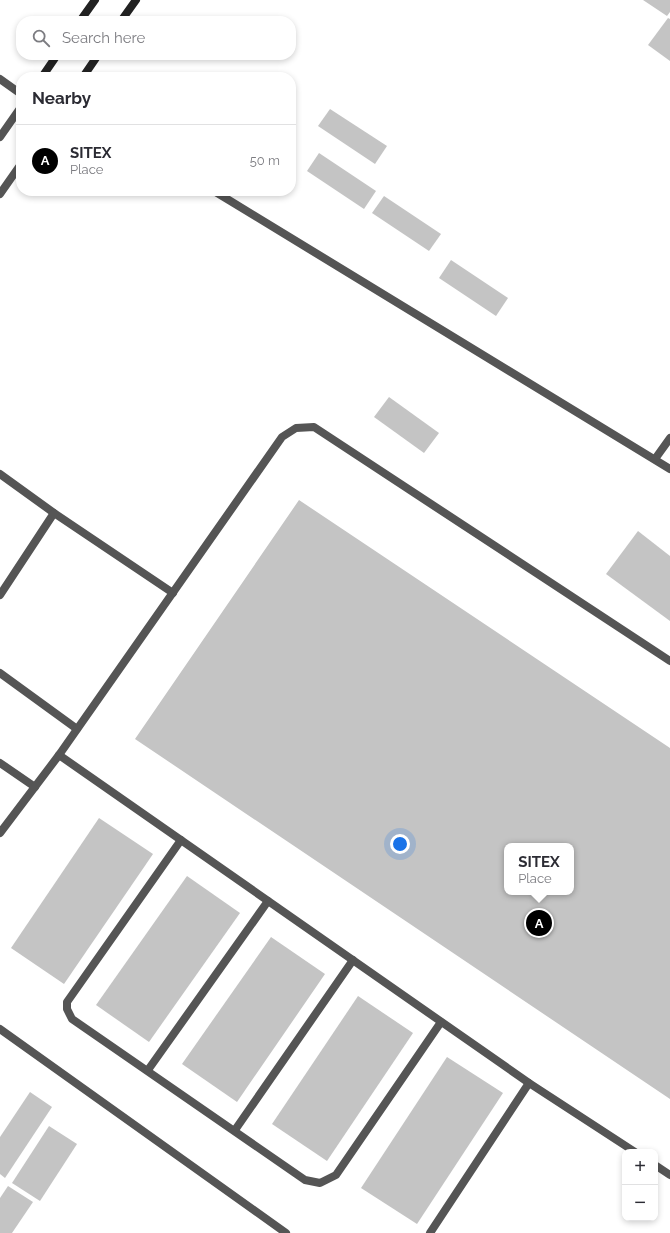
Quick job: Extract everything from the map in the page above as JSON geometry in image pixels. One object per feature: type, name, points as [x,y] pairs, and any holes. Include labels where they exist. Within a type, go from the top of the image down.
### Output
[{"type":"street","points":[[84,16],[95,0]]},
{"type":"street","points":[[125,16],[136,0]]},
{"type":"street","points":[[45,72],[54,60]]},
{"type":"street","points":[[86,72],[95,60]]},
{"type":"street","points":[[0,79],[16,90]]},
{"type":"street","points":[[0,137],[16,114]]},
{"type":"street","points":[[0,194],[16,171]]},
{"type":"street","points":[[222,196],[670,469]]},
{"type":"street","points":[[0,832],[60,755],[282,437],[296,428],[314,427],[670,661]]},
{"type":"street","points":[[655,459],[670,438]]},
{"type":"street","points":[[0,474],[54,513],[173,593]]},
{"type":"street","points":[[0,595],[54,513]]},
{"type":"street","points":[[0,673],[77,729]]},
{"type":"street","points":[[60,755],[529,1083],[630,1149]]},
{"type":"street","points":[[0,763],[35,787]]},
{"type":"street","points":[[181,840],[67,1002],[67,1009],[72,1019],[235,1130],[305,1180],[320,1183],[336,1175],[441,1022]]},
{"type":"street","points":[[148,1070],[268,901]]},
{"type":"street","points":[[235,1130],[353,960]]},
{"type":"street","points":[[0,1029],[286,1233]]},
{"type":"street","points":[[430,1233],[529,1083]]},
{"type":"street","points":[[658,1167],[670,1174]]},
{"type":"building","points":[[643,0],[670,0],[670,12],[667,16]]},
{"type":"building","points":[[668,18],[670,19],[670,61],[648,45]]},
{"type":"building","points":[[330,109],[387,146],[375,164],[318,126]]},
{"type":"building","points":[[319,153],[376,191],[364,209],[307,171]]},
{"type":"building","points":[[384,196],[441,234],[429,251],[372,213]]},
{"type":"building","points":[[451,260],[508,298],[496,316],[439,278]]},
{"type":"building","points":[[389,397],[439,433],[424,453],[374,417]]},
{"type":"building","points":[[299,500],[670,748],[670,1099],[135,739]]},
{"type":"building","points":[[638,531],[670,556],[670,621],[606,574]]},
{"type":"building","points":[[99,818],[153,854],[64,984],[11,948]]},
{"type":"building","points":[[187,876],[240,913],[149,1042],[96,1005]]},
{"type":"building","points":[[271,937],[325,974],[237,1102],[182,1064]]},
{"type":"building","points":[[358,996],[413,1033],[327,1161],[272,1124]]},
{"type":"building","points":[[447,1057],[503,1093],[417,1224],[361,1188]]},
{"type":"building","points":[[30,1092],[52,1107],[5,1178],[0,1174],[0,1137]]},
{"type":"building","points":[[49,1126],[77,1144],[40,1201],[12,1183]]},
{"type":"building","points":[[8,1186],[33,1202],[12,1233],[0,1233],[0,1198]]},
{"type":"place","name":"SITEX","points":[[539,923]]}]
